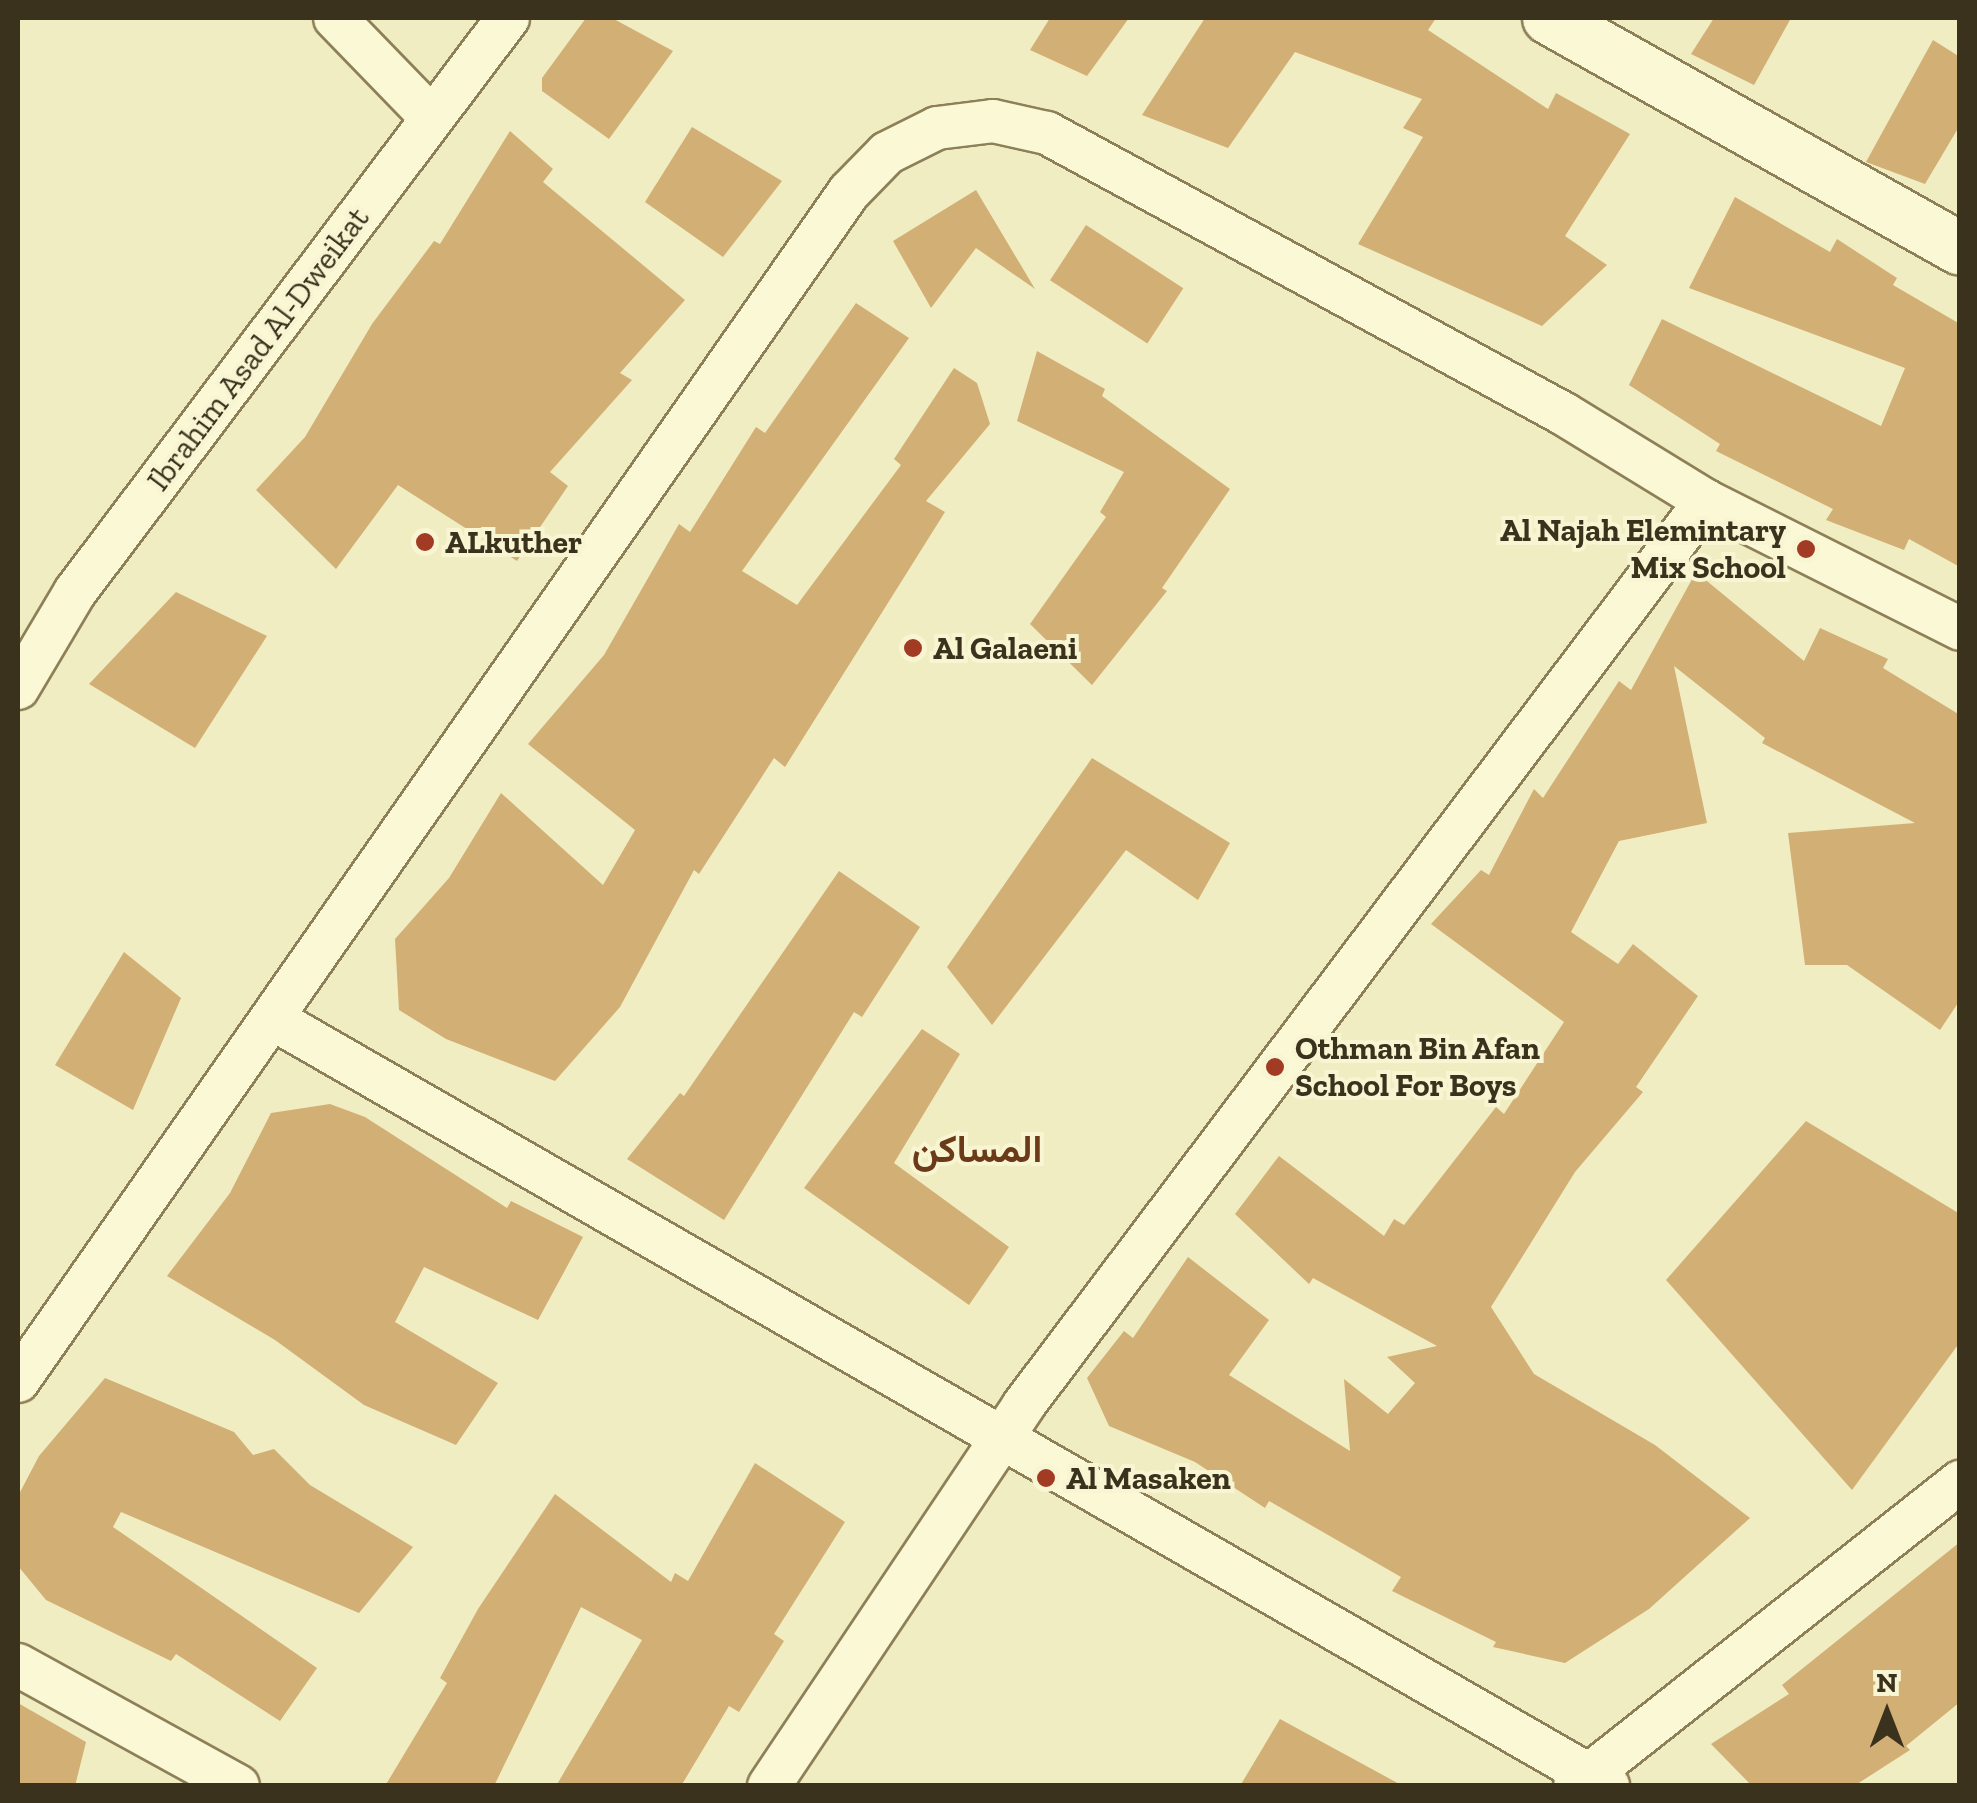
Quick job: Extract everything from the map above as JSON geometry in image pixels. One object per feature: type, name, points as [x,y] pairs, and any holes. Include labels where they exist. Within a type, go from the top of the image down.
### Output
[{"type":"street","points":[[336,18],[432,118]]},
{"type":"street","name":"Ibrahim Asad Al-Dweikat","points":[[18,688],[75,592],[508,18]]},
{"type":"street","points":[[1548,18],[1960,249]]},
{"type":"street","points":[[18,1381],[849,192],[886,153],[937,128],[993,121],[1048,132],[1564,414],[1706,501],[1960,629]]},
{"type":"street","points":[[769,1786],[1003,1438],[1706,501]]},
{"type":"street","points":[[273,1019],[1003,1438],[1590,1782],[1960,1482]]},
{"type":"street","points":[[18,1665],[238,1786]]},
{"type":"building","points":[[586,18],[612,18],[673,51],[609,139],[542,91],[542,78]]},
{"type":"building","points":[[1050,18],[1129,18],[1087,76],[1030,50]]},
{"type":"building","points":[[1205,18],[1436,18],[1428,30],[1548,109],[1556,93],[1630,134],[1565,236],[1607,265],[1542,326],[1358,244],[1423,137],[1403,128],[1422,99],[1295,52],[1228,148],[1142,115]]},
{"type":"building","points":[[1714,18],[1791,18],[1754,85],[1691,54]]},
{"type":"building","points":[[1933,40],[1960,57],[1960,125],[1925,184],[1866,162]]},
{"type":"building","points":[[692,127],[782,181],[723,257],[645,202]]},
{"type":"building","points":[[510,131],[553,169],[543,182],[685,300],[620,373],[632,380],[550,472],[568,486],[517,561],[398,485],[336,569],[256,490],[305,437],[372,324],[434,241],[440,244]]},
{"type":"building","points":[[976,190],[1035,289],[976,248],[931,308],[893,241]]},
{"type":"building","points":[[1735,197],[1830,252],[1837,239],[1897,278],[1893,285],[1960,324],[1960,567],[1909,539],[1904,550],[1826,520],[1833,509],[1716,451],[1720,444],[1629,385],[1662,319],[1881,426],[1905,368],[1689,288]]},
{"type":"building","points":[[1086,225],[1183,288],[1147,344],[1050,280]]},
{"type":"building","points":[[856,303],[909,338],[742,571],[797,605],[901,465],[894,459],[954,368],[977,383],[990,424],[926,501],[945,512],[785,767],[774,758],[699,874],[694,870],[620,1007],[555,1081],[446,1039],[399,1010],[395,939],[449,878],[501,793],[603,885],[635,830],[528,744],[604,655],[679,524],[690,532],[756,427],[765,433]]},
{"type":"building","points":[[1037,351],[1105,389],[1102,396],[1230,489],[1162,588],[1167,591],[1092,685],[1030,624],[1106,517],[1100,512],[1124,472],[1017,421]]},
{"type":"building","points":[[1696,572],[1804,661],[1820,628],[1888,659],[1883,668],[1960,715],[1960,1000],[1940,1030],[1847,965],[1805,965],[1788,833],[1915,823],[1762,743],[1765,738],[1674,666],[1707,823],[1619,841],[1571,932],[1618,964],[1633,944],[1698,996],[1636,1087],[1643,1092],[1575,1172],[1491,1307],[1534,1374],[1655,1445],[1750,1518],[1649,1609],[1565,1663],[1493,1647],[1496,1642],[1392,1591],[1401,1577],[1269,1501],[1265,1508],[1195,1462],[1109,1426],[1087,1378],[1124,1331],[1133,1338],[1188,1257],[1269,1320],[1229,1375],[1350,1451],[1344,1379],[1388,1414],[1415,1383],[1387,1357],[1437,1346],[1313,1278],[1309,1284],[1235,1214],[1279,1156],[1384,1236],[1394,1219],[1404,1225],[1496,1107],[1504,1114],[1564,1022],[1431,924],[1481,870],[1489,875],[1534,789],[1543,798],[1619,681],[1631,690]]},
{"type":"building","points":[[176,592],[267,636],[195,748],[89,684]]},
{"type":"building","points":[[1092,758],[1230,843],[1198,900],[1126,850],[992,1025],[947,967]]},
{"type":"building","points":[[839,871],[920,927],[862,1017],[854,1012],[724,1220],[627,1159],[680,1093],[684,1096]]},
{"type":"building","points":[[124,952],[181,998],[133,1110],[55,1065]]},
{"type":"building","points":[[922,1029],[960,1054],[894,1163],[1009,1247],[969,1305],[804,1188]]},
{"type":"building","points":[[330,1104],[365,1117],[507,1208],[511,1201],[583,1237],[538,1320],[424,1267],[395,1322],[498,1383],[456,1445],[364,1405],[275,1340],[167,1276],[230,1193],[271,1113]]},
{"type":"building","points":[[1806,1121],[1960,1214],[1960,1342],[1852,1490],[1666,1280]]},
{"type":"building","points":[[105,1378],[234,1432],[253,1455],[274,1449],[310,1485],[413,1547],[359,1613],[121,1512],[113,1527],[317,1668],[280,1721],[176,1654],[171,1661],[46,1600],[18,1566],[18,1496],[39,1456]]},
{"type":"building","points":[[755,1463],[845,1522],[774,1634],[784,1641],[739,1712],[729,1706],[681,1786],[556,1786],[642,1640],[581,1607],[494,1786],[385,1786],[447,1683],[440,1678],[478,1609],[555,1494],[671,1582],[675,1573],[688,1581]]},
{"type":"building","points":[[1960,1542],[1960,1702],[1906,1746],[1910,1750],[1854,1786],[1752,1786],[1711,1744],[1789,1694],[1782,1685]]},
{"type":"building","points":[[18,1703],[86,1742],[75,1786],[18,1786]]},
{"type":"building","points":[[1280,1719],[1403,1786],[1240,1786]]},
{"type":"place","name":"ALkuther","points":[[425,542]]},
{"type":"place","name":"Al Najah Elemintary Mix School","points":[[1806,549]]},
{"type":"place","name":"Al Galaeni","points":[[913,648]]},
{"type":"place","name":"Othman Bin Afan School For Boys","points":[[1275,1067]]},
{"type":"place","name":"Al Masaken","points":[[1046,1478]]},
{"type":"district","name":"المساكن","points":[[977,1150]]}]
